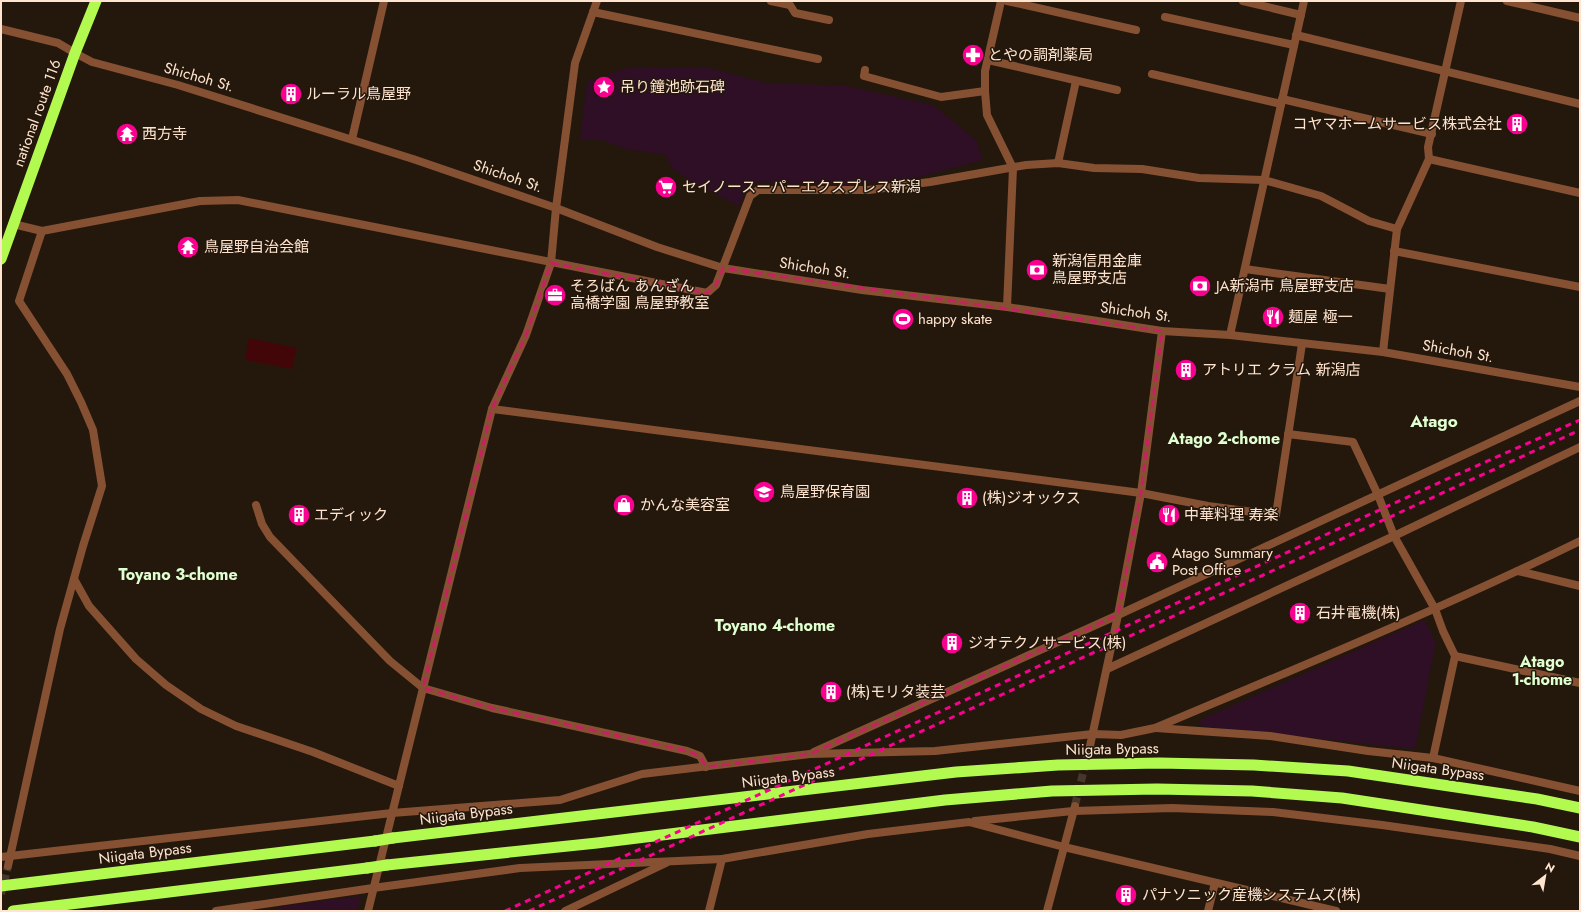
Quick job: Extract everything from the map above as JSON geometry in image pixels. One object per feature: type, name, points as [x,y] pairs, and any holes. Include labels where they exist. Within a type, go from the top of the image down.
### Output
[{"type":"highway","name":"national route 116","points":[[1,259],[75,53],[96,1]]},
{"type":"highway","name":"Niigata Bypass","points":[[1,886],[375,840],[956,772],[1073,765],[1159,763],[1238,764],[1348,771],[1538,799],[1580,808]]},
{"type":"highway","points":[[13,911],[387,865],[605,842],[945,800],[1059,790],[1157,789],[1252,791],[1342,798],[1533,827],[1580,837]]},
{"type":"street","points":[[352,139],[384,1]]},
{"type":"street","points":[[368,911],[492,408],[526,335],[551,263],[556,208],[575,63],[597,1]]},
{"type":"street","points":[[771,1],[790,5],[795,13],[830,20]]},
{"type":"street","points":[[1001,1],[985,71],[985,91],[987,115],[1013,168],[1007,307]]},
{"type":"street","points":[[1007,1],[1136,30]]},
{"type":"street","points":[[1243,1],[1301,15]]},
{"type":"street","points":[[1230,335],[1304,1]]},
{"type":"street","points":[[1383,352],[1397,229],[1429,159],[1428,147],[1461,1]]},
{"type":"street","points":[[1507,1],[1580,18]]},
{"type":"street","points":[[593,12],[818,59]]},
{"type":"street","points":[[1165,17],[1294,45]]},
{"type":"street","name":"Shichoh St.","points":[[1,29],[58,44],[92,62],[178,85],[352,139],[556,208],[657,247],[724,268],[862,290],[1007,307],[1162,331],[1230,335],[1383,352],[1580,386]]},
{"type":"street","points":[[1296,35],[1580,104]]},
{"type":"street","points":[[988,60],[1117,90]]},
{"type":"street","points":[[865,70],[864,76],[941,97],[985,91]]},
{"type":"street","points":[[1152,74],[1432,134]]},
{"type":"street","points":[[1058,163],[1076,81]]},
{"type":"street","points":[[1429,159],[1580,193]]},
{"type":"street","points":[[13,224],[42,231],[200,201],[238,200],[707,293],[716,285],[724,268],[750,196],[758,190],[869,190],[930,182],[1026,165],[1058,163],[1094,168],[1142,169],[1199,178],[1264,180],[1321,196],[1368,221],[1397,229]]},
{"type":"street","points":[[8,866],[60,629],[102,486],[93,430],[81,402],[67,374],[19,301],[42,231]]},
{"type":"street","points":[[1394,251],[1580,287]]},
{"type":"street","points":[[1245,269],[1390,289]]},
{"type":"street","points":[[1090,746],[1142,493],[1162,331]]},
{"type":"street","points":[[492,408],[1142,493],[1208,506],[1276,515],[1302,344]]},
{"type":"street","points":[[810,754],[1118,615],[1580,401]]},
{"type":"street","points":[[1288,434],[1353,442],[1378,494],[1394,536],[1435,609],[1443,631],[1455,656],[1433,758]]},
{"type":"street","points":[[1107,669],[1394,536],[1580,447]]},
{"type":"street","points":[[256,505],[262,524],[270,537],[386,656],[423,688],[492,708],[687,751],[700,756],[706,767]]},
{"type":"street","points":[[1,857],[392,813],[560,800],[642,774],[810,754],[935,751],[1093,734],[1121,735],[1155,728],[1435,609],[1580,541]]},
{"type":"street","points":[[1518,571],[1580,586]]},
{"type":"street","points":[[74,579],[89,606],[136,659],[166,685],[201,709],[236,726],[313,752],[399,786]]},
{"type":"street","points":[[1455,656],[1580,683]]},
{"type":"street","points":[[1155,728],[1270,736],[1368,751],[1433,758],[1580,791]]},
{"type":"street","points":[[1047,911],[1074,808]]},
{"type":"street","points":[[216,911],[520,868],[722,859],[868,834],[1074,808],[1172,808],[1273,812],[1382,825],[1550,849],[1580,856]]},
{"type":"street","points":[[969,822],[1064,847],[1336,911]]},
{"type":"street","points":[[709,911],[722,859]]},
{"type":"street","points":[[565,911],[669,861]]},
{"type":"street","points":[[1208,911],[1215,883]]},
{"type":"highlighted area","points":[[551,263],[707,293],[716,285],[723,268],[1162,331],[1141,493],[1118,615],[810,754],[706,767],[700,756],[687,751],[492,708],[423,688],[492,409],[526,335]]},
{"type":"shaded area","points":[[630,67],[705,67],[767,83],[847,86],[933,105],[976,140],[983,160],[911,179],[846,185],[758,182],[746,191],[739,206],[694,183],[672,169],[666,155],[626,149],[602,140],[580,140],[587,81]]},
{"type":"shaded area","points":[[249,338],[297,348],[292,369],[245,360]]},
{"type":"shaded area","points":[[1424,620],[1436,642],[1415,749],[1201,726],[1200,720]]},
{"type":"shaded area","points":[[361,896],[357,911],[279,911],[278,907]]},
{"type":"tunnel","points":[[1075,805],[1090,746]]},
{"type":"tunnel","points":[[1,894],[8,866]]},
{"type":"railway","points":[[505,911],[1447,479],[1580,420]]},
{"type":"railway","points":[[529,911],[1580,430]]},
{"type":"place","name":"とやの調剤薬局","points":[[973,55]]},
{"type":"place","name":"吊り鐘池跡石碑","points":[[604,87]]},
{"type":"place","name":"ルーラル鳥屋野","points":[[291,94]]},
{"type":"place","name":"コヤマホームサービス株式会社","points":[[1517,124]]},
{"type":"place","name":"西方寺","points":[[127,134]]},
{"type":"place","name":"セイノースーパーエクスプレス新潟","points":[[666,187]]},
{"type":"place","name":"鳥屋野自治会館","points":[[188,247]]},
{"type":"place","name":"新潟信用金庫 鳥屋野支店","points":[[1037,270]]},
{"type":"place","name":"JA新潟市 鳥屋野支店","points":[[1200,286]]},
{"type":"place","name":"そろばん あんざん 高橋学園 鳥屋野教室","points":[[555,295]]},
{"type":"place","name":"麺屋 極一","points":[[1273,317]]},
{"type":"place","name":"happy skate","points":[[903,319]]},
{"type":"place","name":"アトリエ クラム 新潟店","points":[[1186,370]]},
{"type":"place","name":"鳥屋野保育園","points":[[764,492]]},
{"type":"place","name":"(株)ジオックス","points":[[967,498]]},
{"type":"place","name":"かんな美容室","points":[[624,505]]},
{"type":"place","name":"エディック","points":[[299,515]]},
{"type":"place","name":"中華料理 寿楽","points":[[1169,515]]},
{"type":"place","name":"Atago Summary Post Office","points":[[1157,562]]},
{"type":"place","name":"石井電機(株)","points":[[1300,613]]},
{"type":"place","name":"ジオテクノサービス(株)","points":[[952,643]]},
{"type":"place","name":"(株)モリタ装芸","points":[[831,692]]},
{"type":"place","name":"パナソニック産機システムズ(株)","points":[[1126,895]]},
{"type":"district","name":"Atago","points":[[1434,421]]},
{"type":"district","name":"Atago 2-chome","points":[[1224,438]]},
{"type":"district","name":"Toyano 3-chome","points":[[178,574]]},
{"type":"district","name":"Toyano 4-chome","points":[[775,625]]},
{"type":"district","name":"Atago 1-chome","points":[[1542,670]]}]
